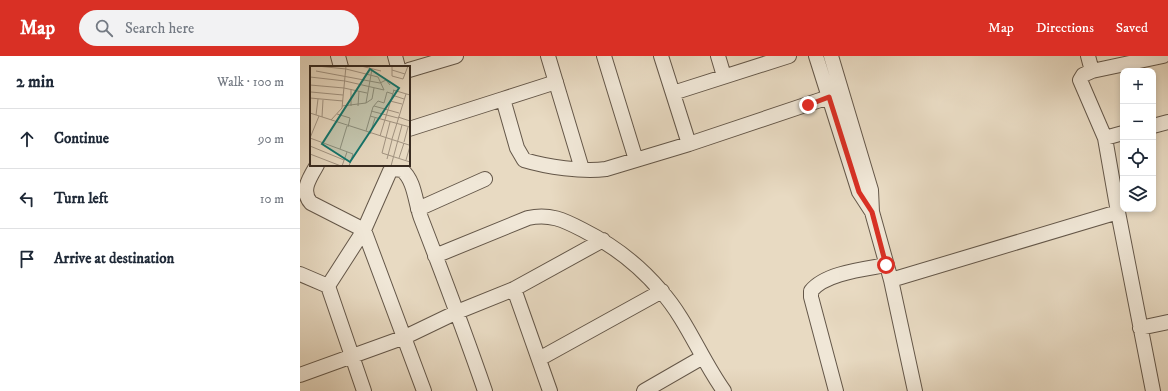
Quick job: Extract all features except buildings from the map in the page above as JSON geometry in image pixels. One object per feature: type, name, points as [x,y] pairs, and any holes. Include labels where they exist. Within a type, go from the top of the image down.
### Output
[{"type":"street","points":[[338,56],[341,66]]},
{"type":"street","points":[[395,56],[398,66]]},
{"type":"street","points":[[410,70],[454,56]]},
{"type":"street","points":[[548,56],[582,169]]},
{"type":"street","points":[[604,56],[636,160]]},
{"type":"street","points":[[661,56],[689,144]]},
{"type":"street","points":[[718,56],[724,76]]},
{"type":"street","points":[[816,56],[859,192],[872,212]]},
{"type":"street","points":[[831,56],[871,190],[872,212],[891,280],[915,391]]},
{"type":"street","points":[[1088,56],[1092,72]]},
{"type":"street","points":[[1153,391],[1105,138],[1081,82],[1081,77],[1092,72],[1138,59],[1163,56]]},
{"type":"street","points":[[673,93],[780,57]]},
{"type":"street","points":[[410,129],[556,82]]},
{"type":"street","points":[[503,99],[517,148],[524,160],[533,163],[594,170],[636,160],[689,144],[829,97]]},
{"type":"street","points":[[1156,125],[1168,122]]},
{"type":"street","points":[[1105,138],[1120,134]]},
{"type":"street","points":[[316,166],[305,192],[307,199],[311,203],[364,230],[424,391]]},
{"type":"street","points":[[328,286],[364,230],[390,171],[394,168],[402,170],[410,179],[418,209],[485,391]]},
{"type":"street","points":[[418,209],[485,179]]},
{"type":"street","points":[[891,280],[1118,212]]},
{"type":"street","points":[[435,256],[528,218],[541,215],[557,217],[603,240],[621,252],[662,291],[724,391]]},
{"type":"street","points":[[300,375],[405,337],[457,312],[514,289],[603,240]]},
{"type":"street","points":[[836,391],[811,297],[811,292],[818,285],[843,274],[886,265]]},
{"type":"street","points":[[300,274],[328,286],[364,391]]},
{"type":"street","points":[[514,289],[550,391]]},
{"type":"street","points":[[539,359],[662,291]]},
{"type":"street","points":[[1140,328],[1168,322]]},
{"type":"street","points":[[644,391],[703,356]]},
{"type":"route","points":[[808,105],[829,97],[859,192],[872,212],[886,265]]}]
